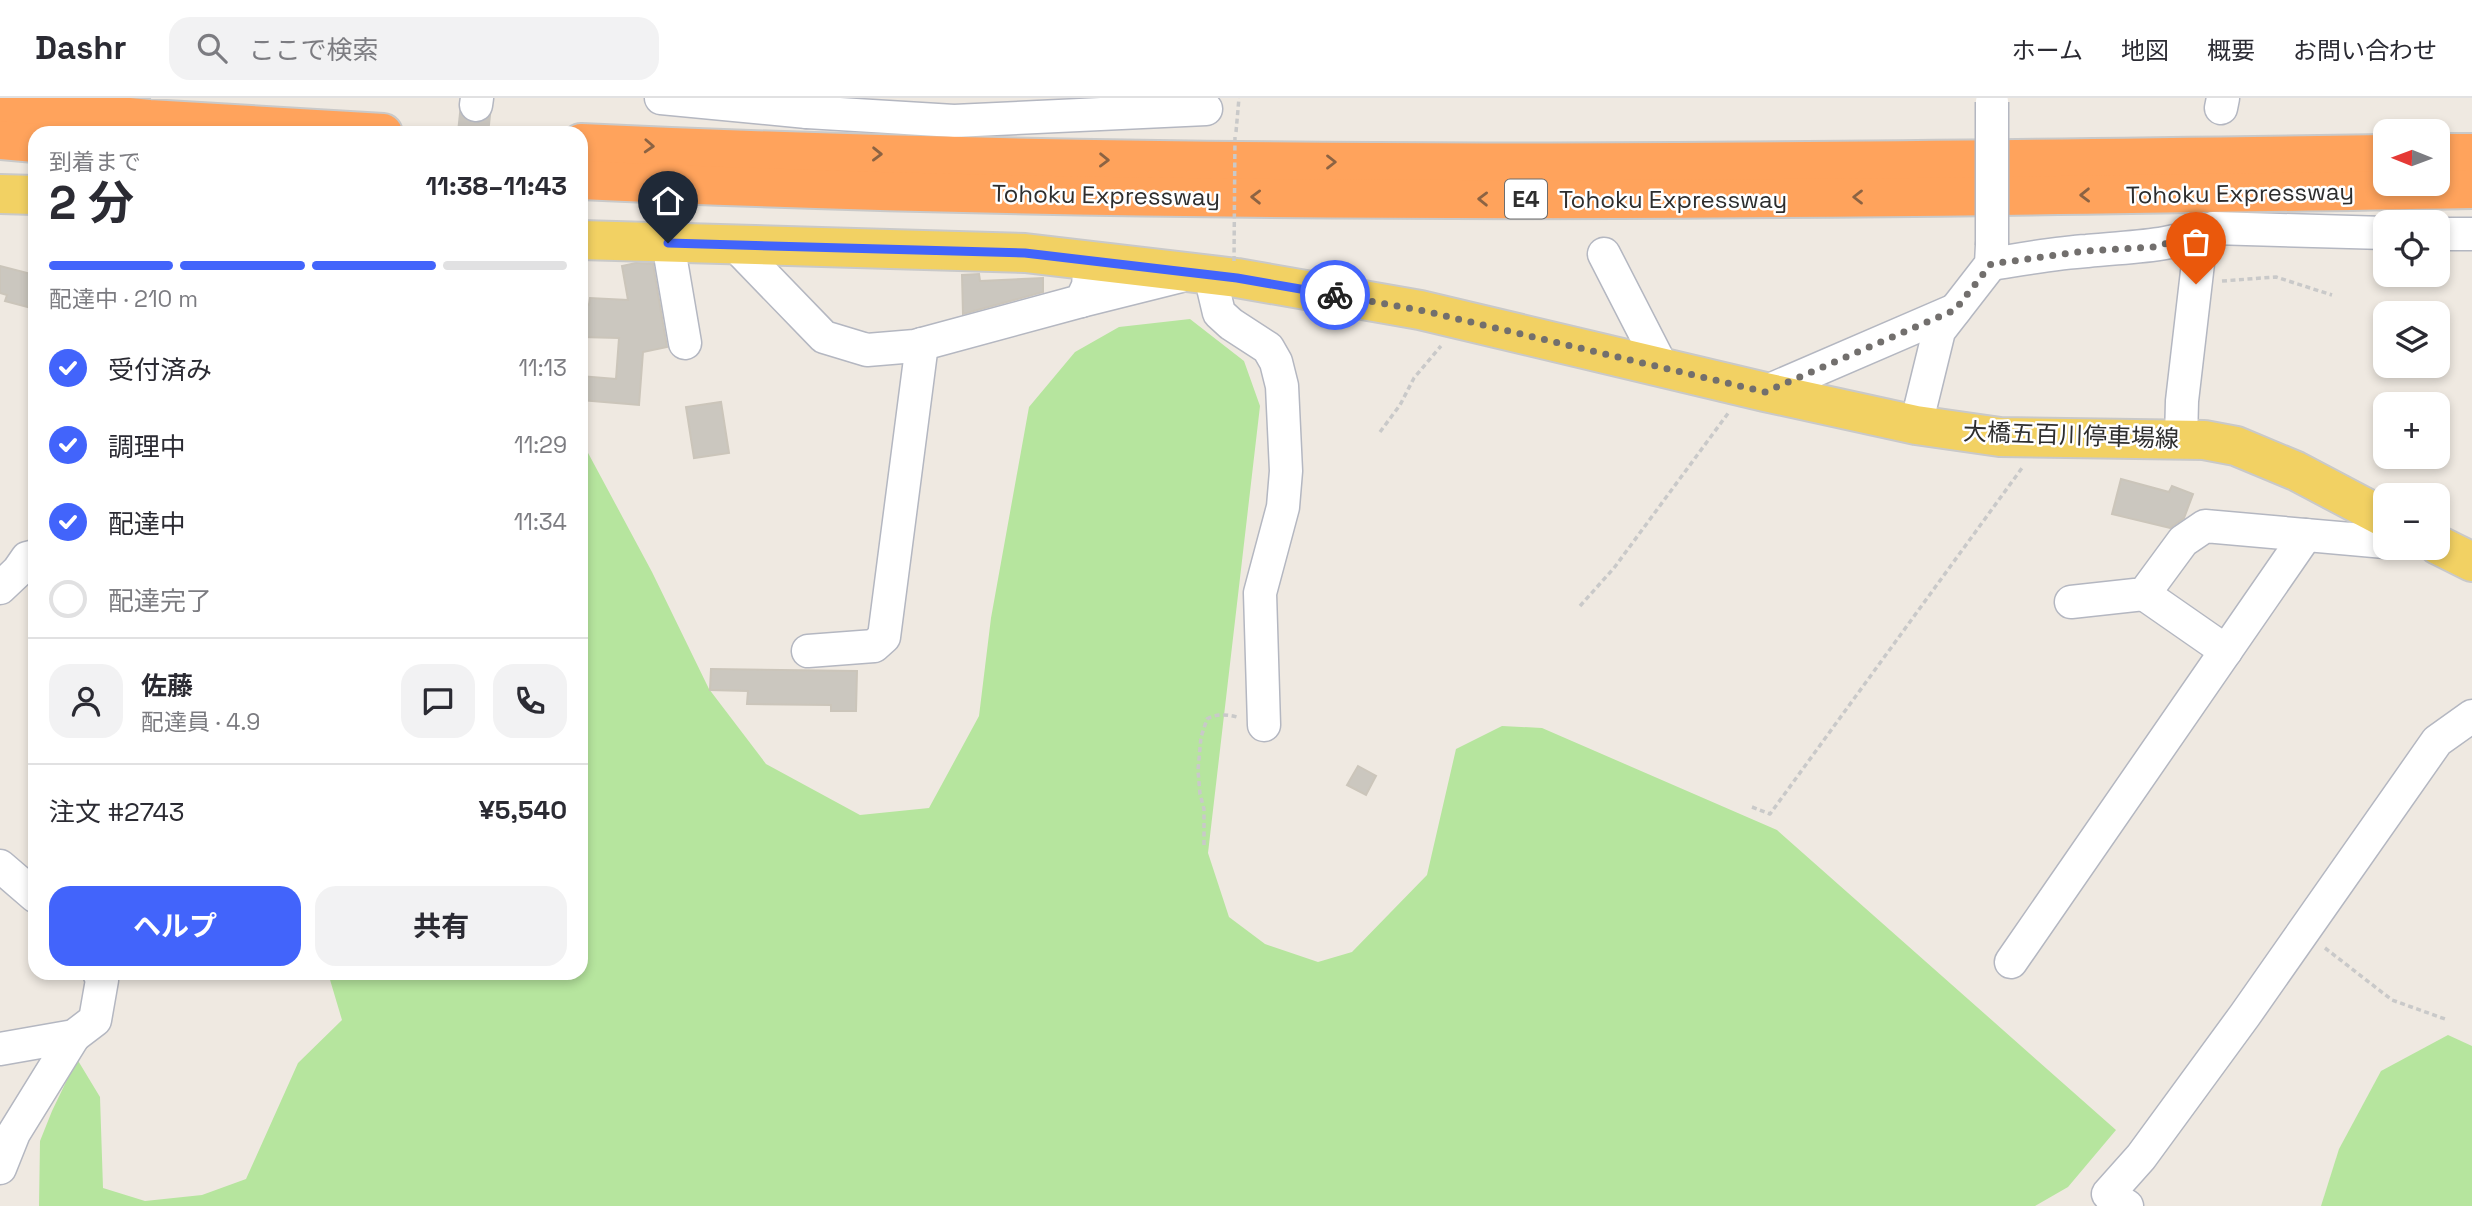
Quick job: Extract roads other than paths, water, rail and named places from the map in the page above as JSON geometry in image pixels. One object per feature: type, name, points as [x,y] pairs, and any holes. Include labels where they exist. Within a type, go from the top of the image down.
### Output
[{"type":"highway","points":[[38,98],[149,118]]},
{"type":"highway","points":[[0,104],[274,126]]},
{"type":"highway","points":[[0,140],[28,142]]},
{"type":"highway","name":"Tohoku Expressway","points":[[588,143],[770,152],[1098,160],[1554,163],[2373,154]]},
{"type":"highway","points":[[0,149],[28,150]]},
{"type":"highway","points":[[2450,153],[2472,153]]},
{"type":"highway","name":"Tohoku Expressway","points":[[588,180],[768,188],[1073,195],[1557,200],[2472,189]]},
{"type":"main road","points":[[0,194],[28,195]]},
{"type":"main road","name":"大橋五百川停車場線","points":[[588,240],[1025,253],[1090,261],[1212,269],[1452,317],[1756,390],[1916,425],[2000,437],[2204,440],[2236,446],[2296,471],[2373,512]]},
{"type":"main road","points":[[2450,551],[2472,562]]},
{"type":"street","points":[[661,98],[807,105],[954,121],[1206,109]]},
{"type":"street","points":[[1916,425],[1939,331],[1992,254],[1992,100]]},
{"type":"street","points":[[1992,254],[2153,247],[2199,235],[2213,228],[2373,233]]},
{"type":"street","points":[[2450,234],[2472,234]]},
{"type":"street","points":[[2181,440],[2182,401],[2199,235]]},
{"type":"street","points":[[668,243],[685,343]]},
{"type":"street","points":[[735,245],[824,337],[867,350],[922,344],[1212,269],[1219,313],[1268,348],[1276,362],[1282,386],[1286,471],[1283,507],[1260,593],[1264,725]]},
{"type":"street","points":[[1604,254],[1662,367]]},
{"type":"street","points":[[1081,301],[1088,286],[1090,261]]},
{"type":"street","points":[[1756,390],[1955,310]]},
{"type":"street","points":[[808,651],[874,646],[884,637],[922,344]]},
{"type":"street","points":[[2144,594],[2183,541],[2205,526],[2373,541]]},
{"type":"street","points":[[2011,962],[2306,535]]},
{"type":"street","points":[[0,588],[28,558]]},
{"type":"street","points":[[2071,602],[2144,594],[2226,651]]},
{"type":"street","points":[[2109,1202],[2304,932],[2437,741],[2472,716]]},
{"type":"street","points":[[0,866],[28,890]]},
{"type":"street","points":[[0,1168],[14,1133],[74,1036],[95,1020],[102,980]]},
{"type":"street","points":[[0,1049],[74,1036]]},
{"type":"tunnel","points":[[474,126],[476,105]]}]
